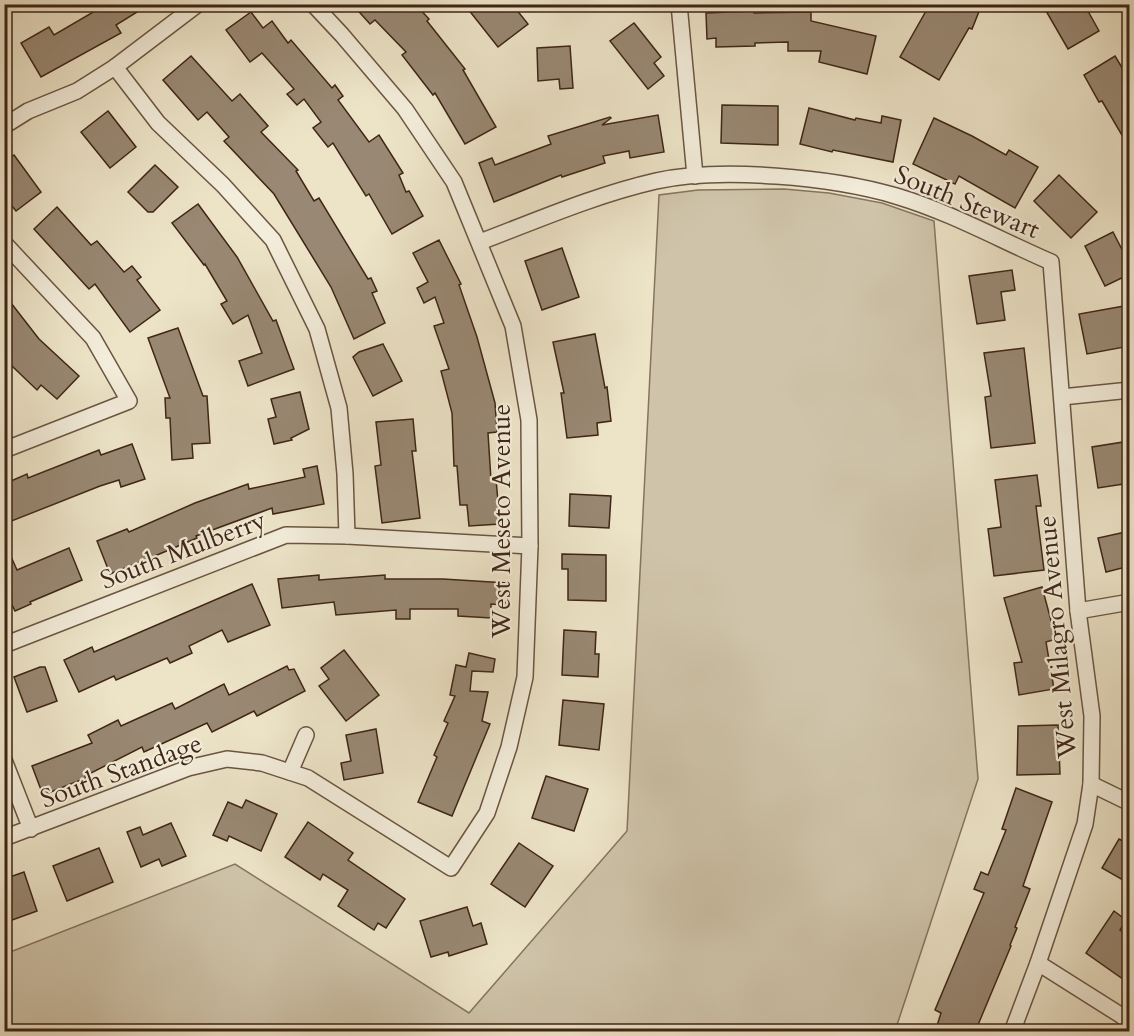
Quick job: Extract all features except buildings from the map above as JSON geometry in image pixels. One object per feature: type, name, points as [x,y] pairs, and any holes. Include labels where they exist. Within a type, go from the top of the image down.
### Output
[{"type":"street","points":[[4,126],[28,111],[77,91],[115,67],[198,4]]},
{"type":"street","name":"West Meseto Avenue","points":[[313,4],[405,109],[454,182],[513,326],[529,420],[530,546],[525,677],[509,747],[487,813],[451,867]]},
{"type":"street","points":[[679,4],[695,176]]},
{"type":"street","points":[[115,67],[158,123],[223,185],[273,240],[317,329],[339,408],[348,536]]},
{"type":"street","name":"South Stewart","points":[[480,242],[579,202],[659,180],[695,176],[791,177],[895,196],[933,209],[1051,262]]},
{"type":"street","points":[[4,243],[93,338],[129,401],[4,450]]},
{"type":"street","name":"West Milagro Avenue","points":[[1012,1032],[1085,824],[1091,784],[1092,716],[1078,611],[1051,262]]},
{"type":"street","points":[[1062,397],[1130,390]]},
{"type":"street","name":"South Mulberry","points":[[4,645],[286,535],[530,546]]},
{"type":"street","points":[[1078,611],[1130,602]]},
{"type":"street","points":[[290,772],[306,735]]},
{"type":"street","name":"South Standage","points":[[4,838],[188,768],[227,759],[262,763],[308,777],[451,867]]},
{"type":"street","points":[[4,760],[31,829]]},
{"type":"street","points":[[1091,784],[1130,803]]},
{"type":"street","points":[[1038,963],[1130,1023]]},
{"type":"shaded area","points":[[784,189],[829,193],[882,203],[934,221],[978,779],[895,1031],[5,1031],[5,954],[235,864],[469,1013],[627,831],[659,195],[698,190]]}]
